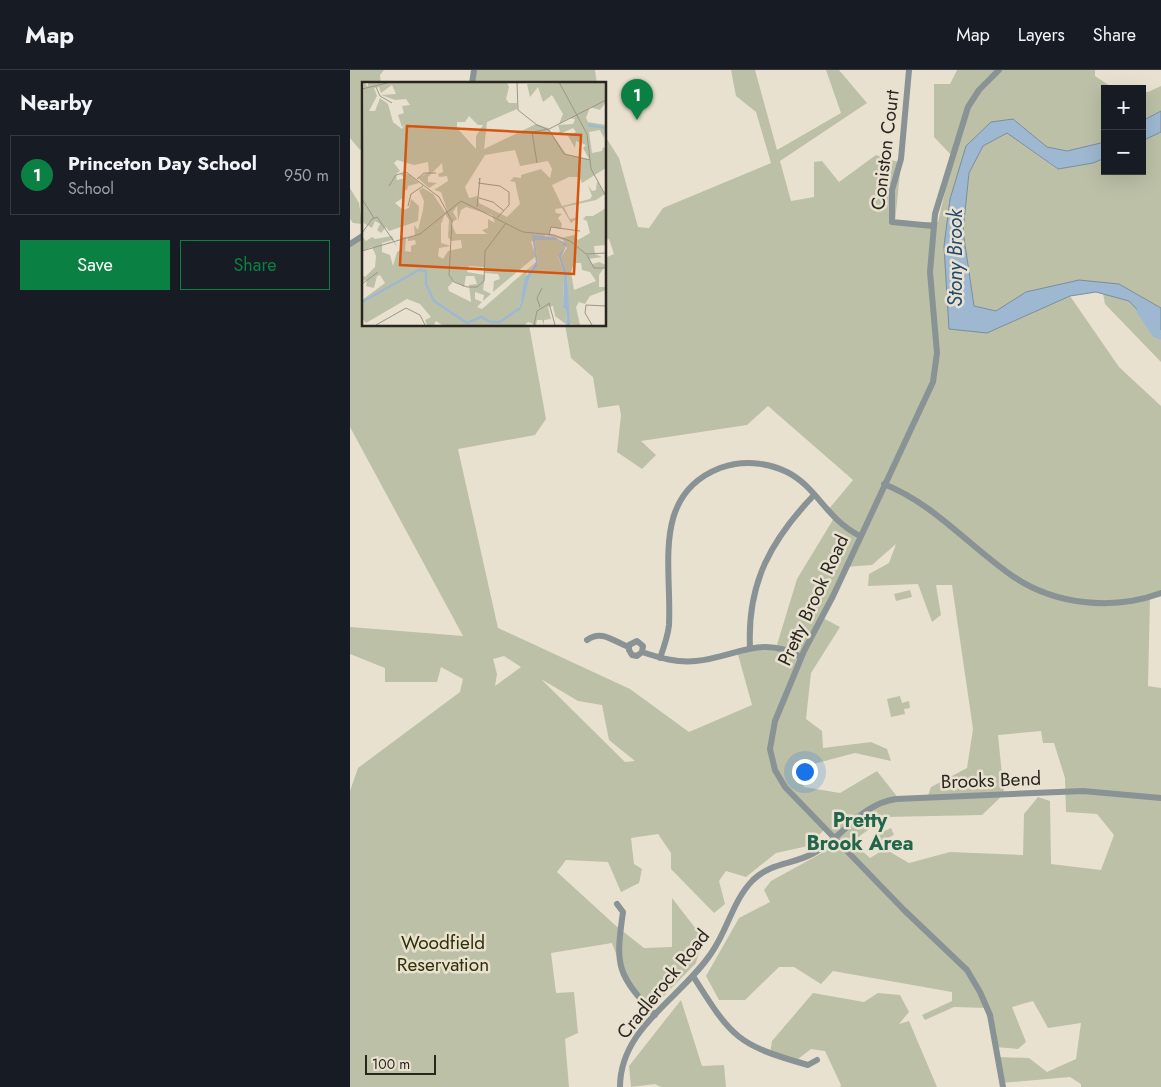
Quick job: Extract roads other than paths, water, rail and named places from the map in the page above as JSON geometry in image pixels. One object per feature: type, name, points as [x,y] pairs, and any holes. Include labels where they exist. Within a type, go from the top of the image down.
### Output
[{"type":"street","name":"Coniston Court","points":[[909,70],[901,159],[892,190],[892,222],[933,226]]},
{"type":"street","name":"Pretty Brook Road","points":[[999,70],[979,90],[965,115],[938,202],[933,226],[930,287],[937,353],[933,382],[801,657],[775,721],[770,749],[775,770],[786,787],[904,910],[959,960],[974,980],[990,1015],[1003,1087]]},
{"type":"street","points":[[350,244],[362,236]]},
{"type":"street","points":[[660,658],[669,626],[670,530],[675,511],[690,488],[704,476],[722,468],[751,463],[771,465],[789,473],[805,485],[842,527],[860,536]]},
{"type":"street","points":[[884,484],[925,505],[1012,576],[1048,594],[1076,601],[1104,603],[1133,601],[1161,593]]},
{"type":"street","points":[[750,647],[752,606],[765,563],[788,524],[814,495]]},
{"type":"street","points":[[587,640],[594,635],[604,636],[629,647]]},
{"type":"street","points":[[642,652],[643,646],[640,642],[633,642],[629,647],[630,654],[634,656],[642,652],[660,658],[696,661],[750,647],[775,647],[801,657]]},
{"type":"street","name":"Brooks Bend","points":[[834,837],[872,806],[896,798],[1083,791],[1161,798]]},
{"type":"street","name":"Cradlerock Road","points":[[620,1087],[622,1066],[629,1047],[640,1030],[693,976],[716,947],[740,897],[755,879],[778,864],[811,854],[834,837]]},
{"type":"street","points":[[617,904],[623,912],[618,947],[622,972],[629,986],[655,1015]]},
{"type":"street","points":[[693,976],[721,1021],[744,1042],[765,1053],[808,1065],[817,1060]]},
{"type":"water","points":[[1161,111],[1161,132],[1146,139],[1146,130],[1146,119]]},
{"type":"water","name":"Stony Brook","points":[[1013,119],[1047,147],[1067,151],[1101,143],[1101,160],[1093,163],[1058,169],[1007,133],[983,146],[969,173],[963,231],[974,306],[996,311],[1026,292],[1079,280],[1119,284],[1161,308],[1161,335],[1129,301],[1096,292],[1070,296],[987,333],[949,329],[944,246],[950,199],[966,146],[991,122]]},
{"type":"waterway","name":"Stony Brook","points":[[1141,311],[1156,333],[1161,335]]},
{"type":"place","name":"Princeton Day School","points":[[637,120]]},
{"type":"district","name":"Pretty Brook Area","points":[[860,832]]},
{"type":"park label","name":"Woodfield Reservation","points":[[443,953]]}]
